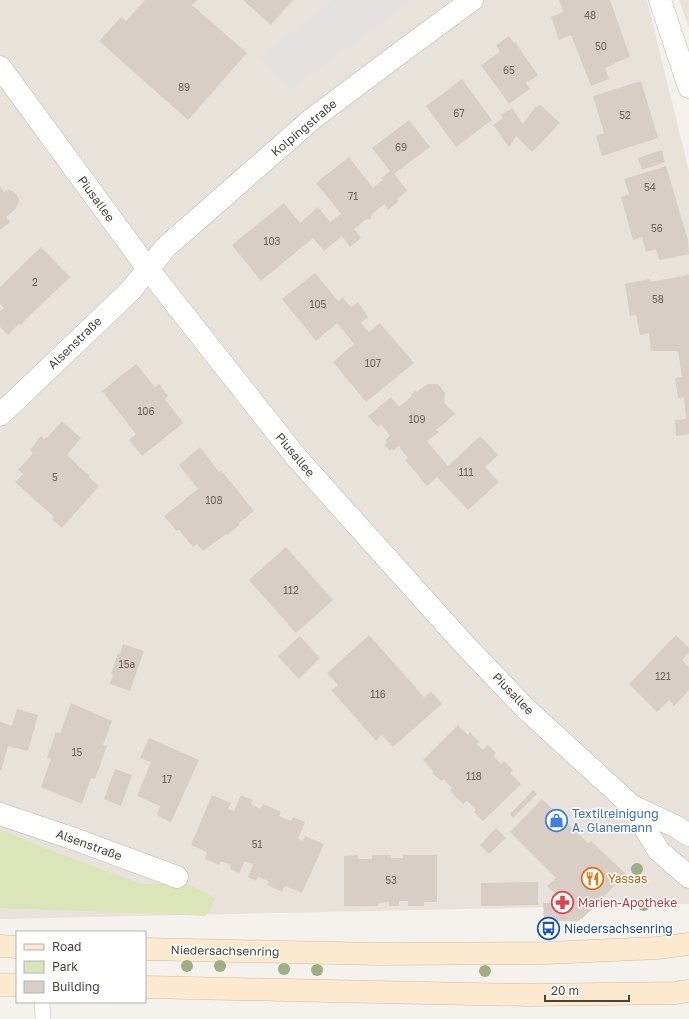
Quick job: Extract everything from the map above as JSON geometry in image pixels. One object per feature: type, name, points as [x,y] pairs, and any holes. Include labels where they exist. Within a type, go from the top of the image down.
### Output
[{"type":"main road","name":"Niedersachsenring","points":[[146,949],[377,954],[547,953],[657,948],[689,944]]},
{"type":"main road","points":[[0,946],[16,947]]},
{"type":"main road","points":[[0,985],[16,985]]},
{"type":"main road","points":[[146,987],[528,995],[668,993],[689,991]]},
{"type":"street","name":"Kolpingstraße","points":[[148,269],[166,247],[312,119],[472,0]]},
{"type":"street","points":[[660,0],[689,87]]},
{"type":"street","name":"Piusallee","points":[[0,67],[148,269],[297,458],[458,637],[525,708],[632,806],[658,850],[689,877]]},
{"type":"street","name":"Alsenstraße","points":[[0,415],[130,291],[148,269]]},
{"type":"street","name":"Piusallee","points":[[632,806],[677,827],[689,835]]},
{"type":"street","name":"Alsenstraße","points":[[0,814],[77,840],[177,877]]},
{"type":"lane","points":[[42,1003],[43,1019]]},
{"type":"shaded area","points":[[0,0],[647,0],[689,171],[689,904],[0,919]]},
{"type":"shaded area","points":[[334,0],[413,0],[291,90],[257,58]]},
{"type":"shaded area","points":[[679,0],[689,0],[689,28]]},
{"type":"green space","points":[[0,829],[47,849],[142,884],[185,883],[216,898],[206,916],[0,908]]},
{"type":"building","points":[[145,0],[197,0],[192,5],[247,53],[188,120],[99,41],[121,17],[126,21]]},
{"type":"building","points":[[243,0],[293,0],[271,25]]},
{"type":"building","points":[[559,0],[610,0],[630,57],[605,68],[609,79],[591,86],[571,35],[559,40],[551,17],[563,12]]},
{"type":"building","points":[[509,36],[514,43],[515,42],[538,75],[526,83],[530,89],[509,104],[481,65],[500,52],[496,45]]},
{"type":"building","points":[[462,79],[492,120],[456,147],[426,106]]},
{"type":"building","points":[[641,81],[658,138],[602,156],[596,136],[604,133],[593,96]]},
{"type":"building","points":[[541,105],[560,123],[532,152],[516,136],[509,147],[493,125],[503,118],[501,115],[512,108],[523,124],[535,107]]},
{"type":"building","points":[[409,120],[430,147],[394,174],[407,191],[397,199],[399,201],[388,210],[384,204],[372,214],[371,219],[366,219],[354,229],[361,238],[350,247],[342,236],[324,251],[313,238],[261,281],[232,245],[284,203],[300,223],[318,207],[330,222],[341,214],[316,183],[349,157],[373,188],[383,180],[381,178],[390,171],[372,148]]},
{"type":"building","points":[[662,150],[665,162],[642,170],[638,158]]},
{"type":"building","points":[[666,166],[688,240],[689,254],[659,260],[656,249],[646,252],[642,237],[633,240],[621,197],[629,194],[624,179]]},
{"type":"building","points":[[0,186],[4,192],[9,190],[14,192],[19,201],[16,207],[17,208],[6,217],[10,222],[0,230]]},
{"type":"building","points":[[41,247],[70,277],[8,335],[0,327],[0,311],[4,308],[0,304],[0,287]]},
{"type":"building","points":[[315,273],[338,301],[343,298],[351,307],[358,302],[368,317],[361,323],[369,332],[380,323],[414,363],[366,402],[333,362],[354,344],[347,335],[337,323],[316,341],[282,299]]},
{"type":"building","points":[[689,275],[689,434],[676,436],[675,420],[686,419],[684,397],[678,398],[675,378],[682,377],[678,351],[651,351],[649,333],[640,335],[636,315],[630,316],[625,284],[649,279],[650,282]]},
{"type":"building","points":[[136,364],[155,387],[159,384],[168,396],[165,399],[183,423],[142,456],[129,440],[136,434],[102,391]]},
{"type":"building","points":[[427,384],[438,384],[445,393],[444,402],[455,414],[436,430],[439,432],[427,441],[448,466],[480,436],[498,455],[485,467],[499,482],[468,510],[437,477],[427,486],[405,460],[408,458],[399,446],[393,451],[392,449],[390,451],[384,445],[387,443],[385,440],[390,436],[381,424],[378,427],[368,416],[391,397],[399,407],[412,396],[411,395],[416,390],[417,392]]},
{"type":"building","points":[[62,421],[81,438],[67,455],[99,486],[62,528],[52,519],[54,517],[15,482],[23,474],[18,470],[33,453],[30,450],[41,436],[44,439],[46,437],[47,438]]},
{"type":"building","points":[[200,447],[219,472],[221,470],[254,511],[227,535],[226,534],[203,551],[197,544],[193,547],[179,530],[177,531],[164,516],[198,489],[179,465]]},
{"type":"building","points":[[286,547],[333,600],[296,633],[249,580]]},
{"type":"building","points":[[369,635],[424,697],[431,692],[442,704],[393,747],[382,735],[376,741],[331,690],[338,685],[327,673]]},
{"type":"building","points":[[676,635],[689,648],[689,653],[682,660],[689,667],[689,690],[674,706],[669,700],[657,712],[629,684]]},
{"type":"building","points":[[300,636],[320,658],[299,679],[278,656]]},
{"type":"building","points":[[123,644],[144,651],[130,691],[110,684],[113,675],[111,674],[118,653],[120,654]]},
{"type":"building","points":[[71,703],[112,721],[103,745],[107,746],[95,779],[91,778],[82,804],[41,787],[51,759],[47,758],[56,732],[60,734]]},
{"type":"building","points":[[17,709],[38,715],[28,751],[8,746],[1,771],[0,722],[12,726]]},
{"type":"building","points":[[458,725],[468,735],[470,732],[479,742],[477,744],[483,750],[488,745],[496,753],[493,756],[501,764],[504,761],[513,770],[510,773],[521,784],[483,821],[474,812],[476,810],[467,801],[463,804],[450,791],[452,788],[444,779],[441,781],[432,773],[434,772],[423,760]]},
{"type":"building","points":[[149,738],[199,760],[170,822],[158,816],[157,814],[160,806],[137,796],[151,762],[140,758]]},
{"type":"building","points":[[115,769],[132,775],[121,806],[104,799]]},
{"type":"building","points":[[533,790],[537,794],[513,818],[510,814]]},
{"type":"building","points":[[212,795],[231,803],[228,809],[234,811],[241,795],[253,800],[251,804],[261,809],[263,804],[281,812],[279,816],[291,821],[293,817],[305,822],[298,839],[303,841],[305,836],[324,844],[302,893],[285,886],[282,892],[267,885],[269,881],[258,877],[256,881],[248,877],[253,865],[245,861],[239,873],[230,869],[231,865],[221,861],[219,865],[205,859],[207,852],[191,845]]},
{"type":"building","points":[[542,799],[588,843],[591,841],[626,874],[579,921],[544,921],[543,903],[553,903],[559,897],[547,886],[556,878],[510,832]]},
{"type":"building","points":[[496,828],[506,838],[489,854],[480,845]]},
{"type":"building","points":[[358,855],[358,859],[372,859],[372,855],[391,855],[391,858],[403,858],[403,855],[437,855],[437,902],[424,902],[424,906],[408,906],[408,901],[399,901],[399,906],[389,906],[389,902],[378,903],[378,906],[344,906],[344,856]]},
{"type":"building","points":[[538,882],[538,905],[481,906],[481,883]]},
{"type":"place","name":"Textilreinigung A. Glanemann","points":[[556,821]]},
{"type":"place","name":"Yassas","points":[[593,879]]},
{"type":"place","name":"Marien-Apotheke","points":[[562,903]]},
{"type":"place","name":"Niedersachsenring","points":[[548,929]]}]
